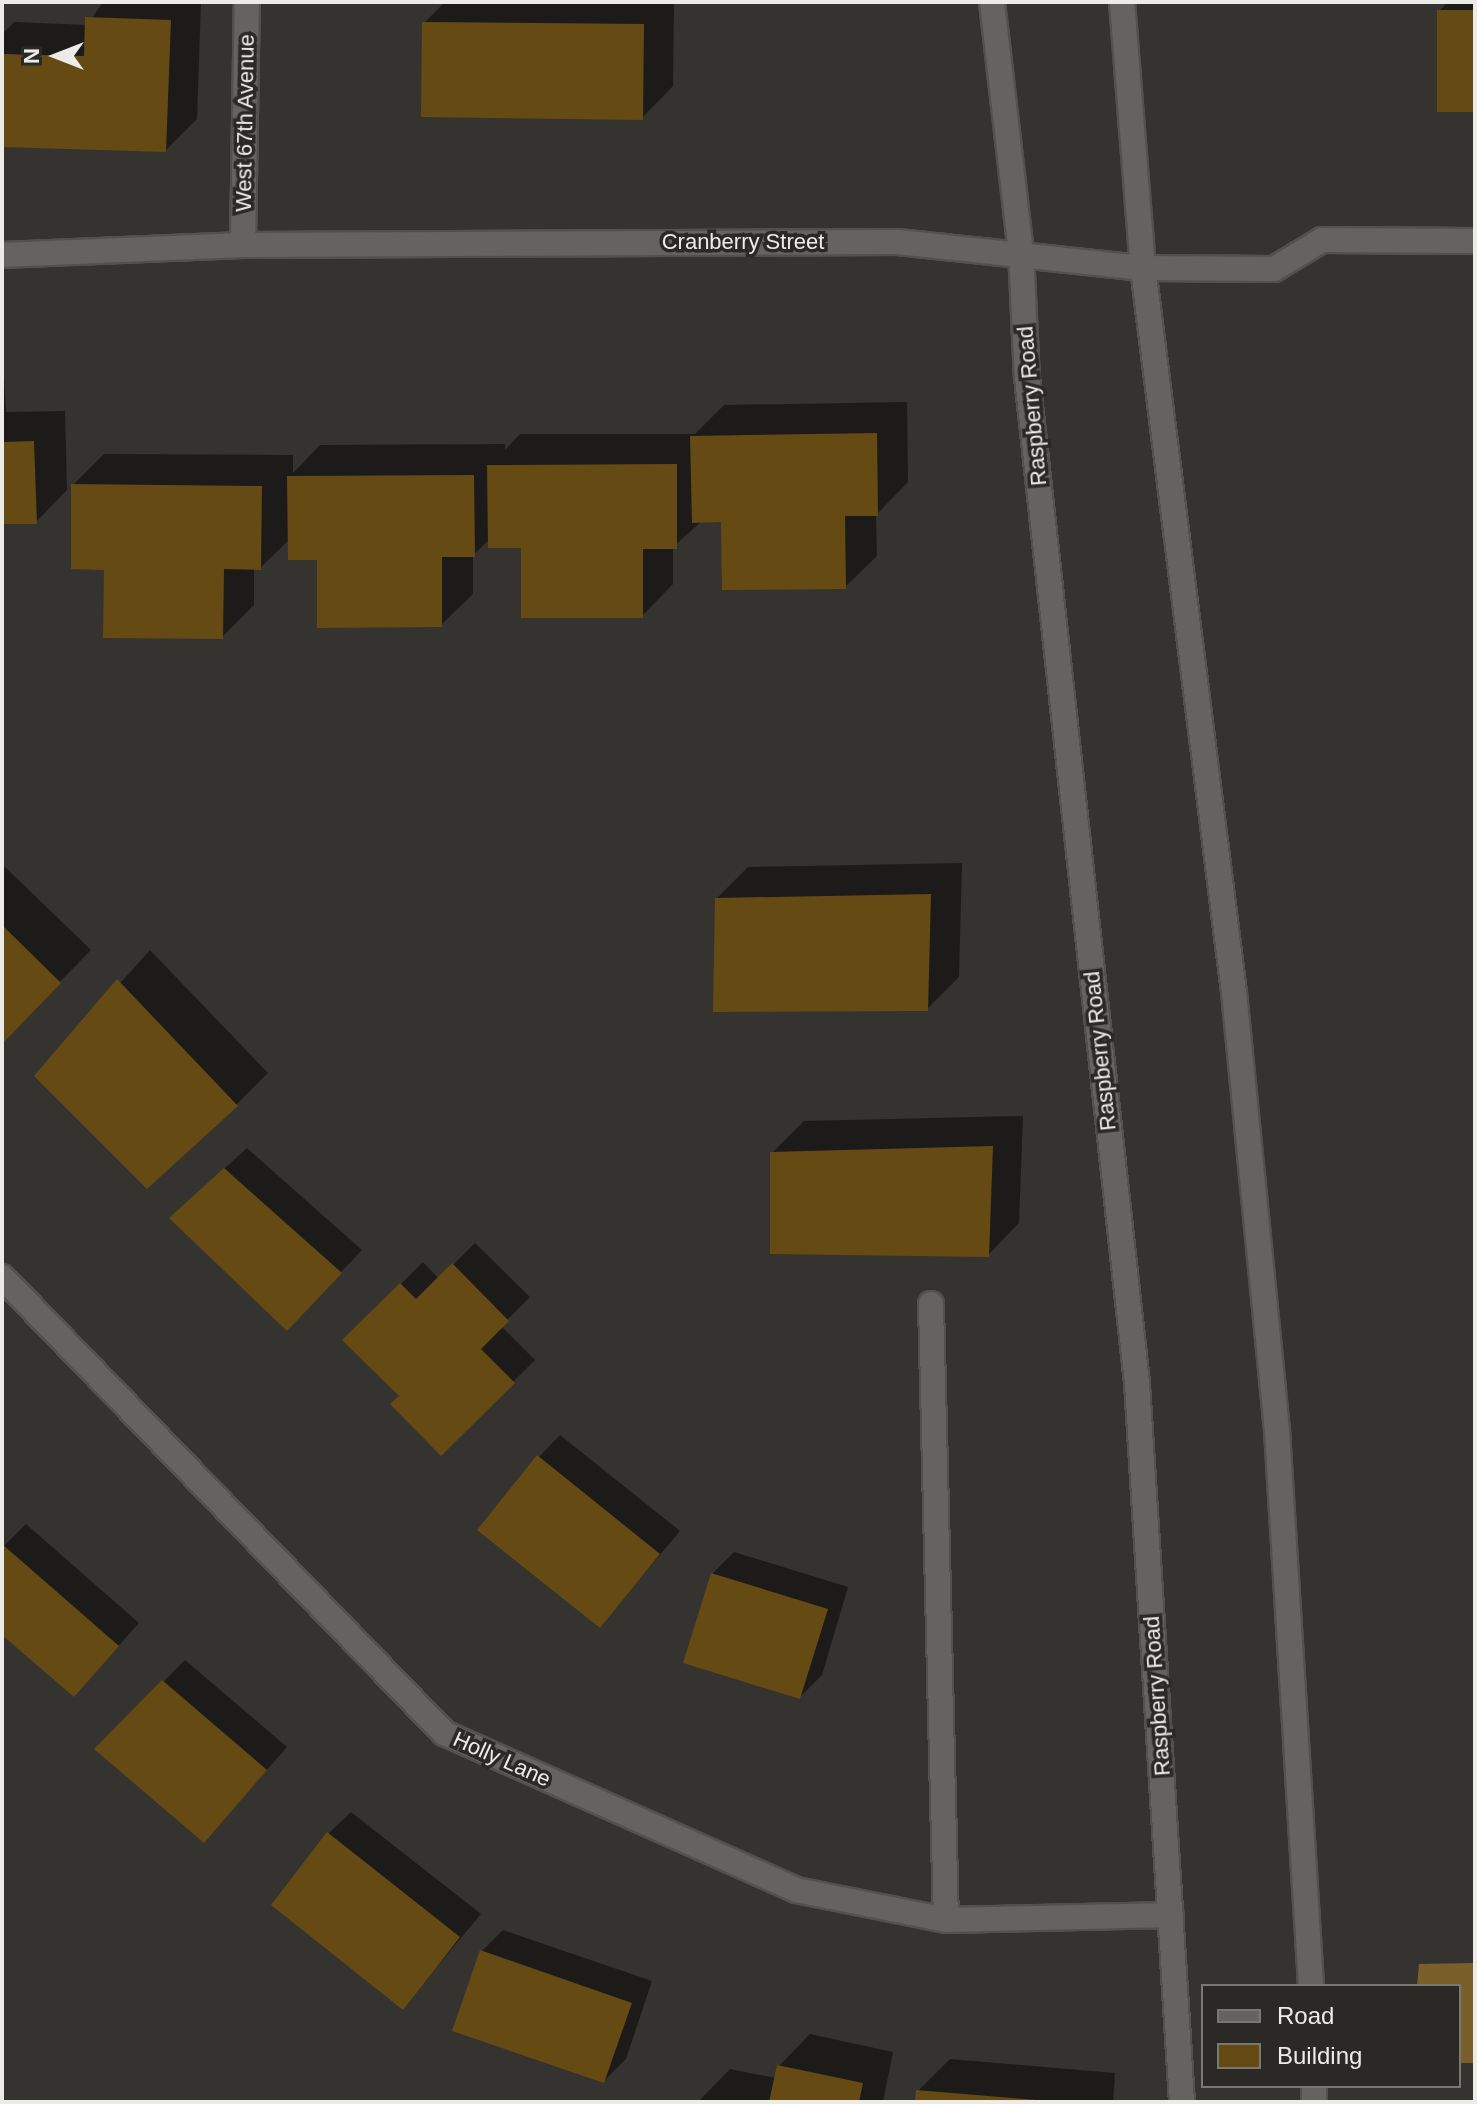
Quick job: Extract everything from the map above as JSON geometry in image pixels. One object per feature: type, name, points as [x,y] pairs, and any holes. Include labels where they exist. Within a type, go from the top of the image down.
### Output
[{"type":"main road","name":"West 67th Avenue","points":[[243,245],[247,2]]},
{"type":"main road","name":"Raspberry Road","points":[[992,2],[1021,252],[1027,377],[1137,1383],[1182,2102]]},
{"type":"main road","points":[[1122,2],[1143,268],[1234,992],[1276,1415],[1311,1984]]},
{"type":"main road","name":"Cranberry Street","points":[[2,255],[243,245],[898,242],[1021,252],[1143,268],[1274,269],[1322,240],[1475,241]]},
{"type":"main road","name":"Holly Lane","points":[[2,1277],[444,1733],[796,1890],[946,1920],[1171,1915]]},
{"type":"main road","points":[[931,1304],[946,1920]]},
{"type":"shaded area","points":[[1475,1963],[1475,2063],[1461,2063],[1461,1984],[1417,1984],[1419,1964]]},
{"type":"building","points":[[1437,10],[1475,10],[1475,112],[1437,112]]},
{"type":"building","points":[[85,17],[171,20],[166,152],[2,147],[2,54],[84,56]]},
{"type":"building","points":[[422,22],[644,24],[643,120],[421,117]]},
{"type":"building","points":[[877,433],[878,516],[845,516],[846,589],[722,590],[721,522],[692,523],[690,436]]},
{"type":"building","points":[[34,441],[37,524],[2,524],[2,442]]},
{"type":"building","points":[[677,464],[677,549],[643,549],[643,618],[521,618],[521,548],[488,548],[487,465]]},
{"type":"building","points":[[474,475],[475,557],[442,557],[442,627],[317,628],[317,560],[288,560],[287,476]]},
{"type":"building","points":[[71,484],[262,486],[261,570],[224,569],[223,639],[103,638],[104,570],[71,569]]},
{"type":"building","points":[[931,894],[928,1011],[713,1012],[715,898]]},
{"type":"building","points":[[2,925],[61,983],[2,1044]]},
{"type":"building","points":[[117,979],[238,1106],[147,1189],[34,1076]]},
{"type":"building","points":[[993,1146],[989,1257],[770,1254],[770,1152]]},
{"type":"building","points":[[224,1168],[342,1273],[287,1331],[169,1218]]},
{"type":"building","points":[[452,1263],[509,1321],[481,1349],[515,1383],[441,1456],[390,1404],[399,1396],[342,1340],[400,1283],[416,1299]]},
{"type":"building","points":[[537,1455],[660,1554],[600,1628],[477,1530]]},
{"type":"building","points":[[2,1544],[119,1646],[74,1697],[2,1635]]},
{"type":"building","points":[[711,1573],[828,1609],[800,1699],[683,1663]]},
{"type":"building","points":[[162,1680],[267,1770],[204,1843],[94,1749]]},
{"type":"building","points":[[327,1832],[460,1937],[403,2010],[271,1905]]},
{"type":"building","points":[[480,1950],[632,2003],[604,2083],[452,2031]]},
{"type":"building","points":[[777,2065],[863,2083],[859,2102],[769,2102]]},
{"type":"building","points":[[916,2090],[1036,2100],[1036,2102],[915,2102]]}]
